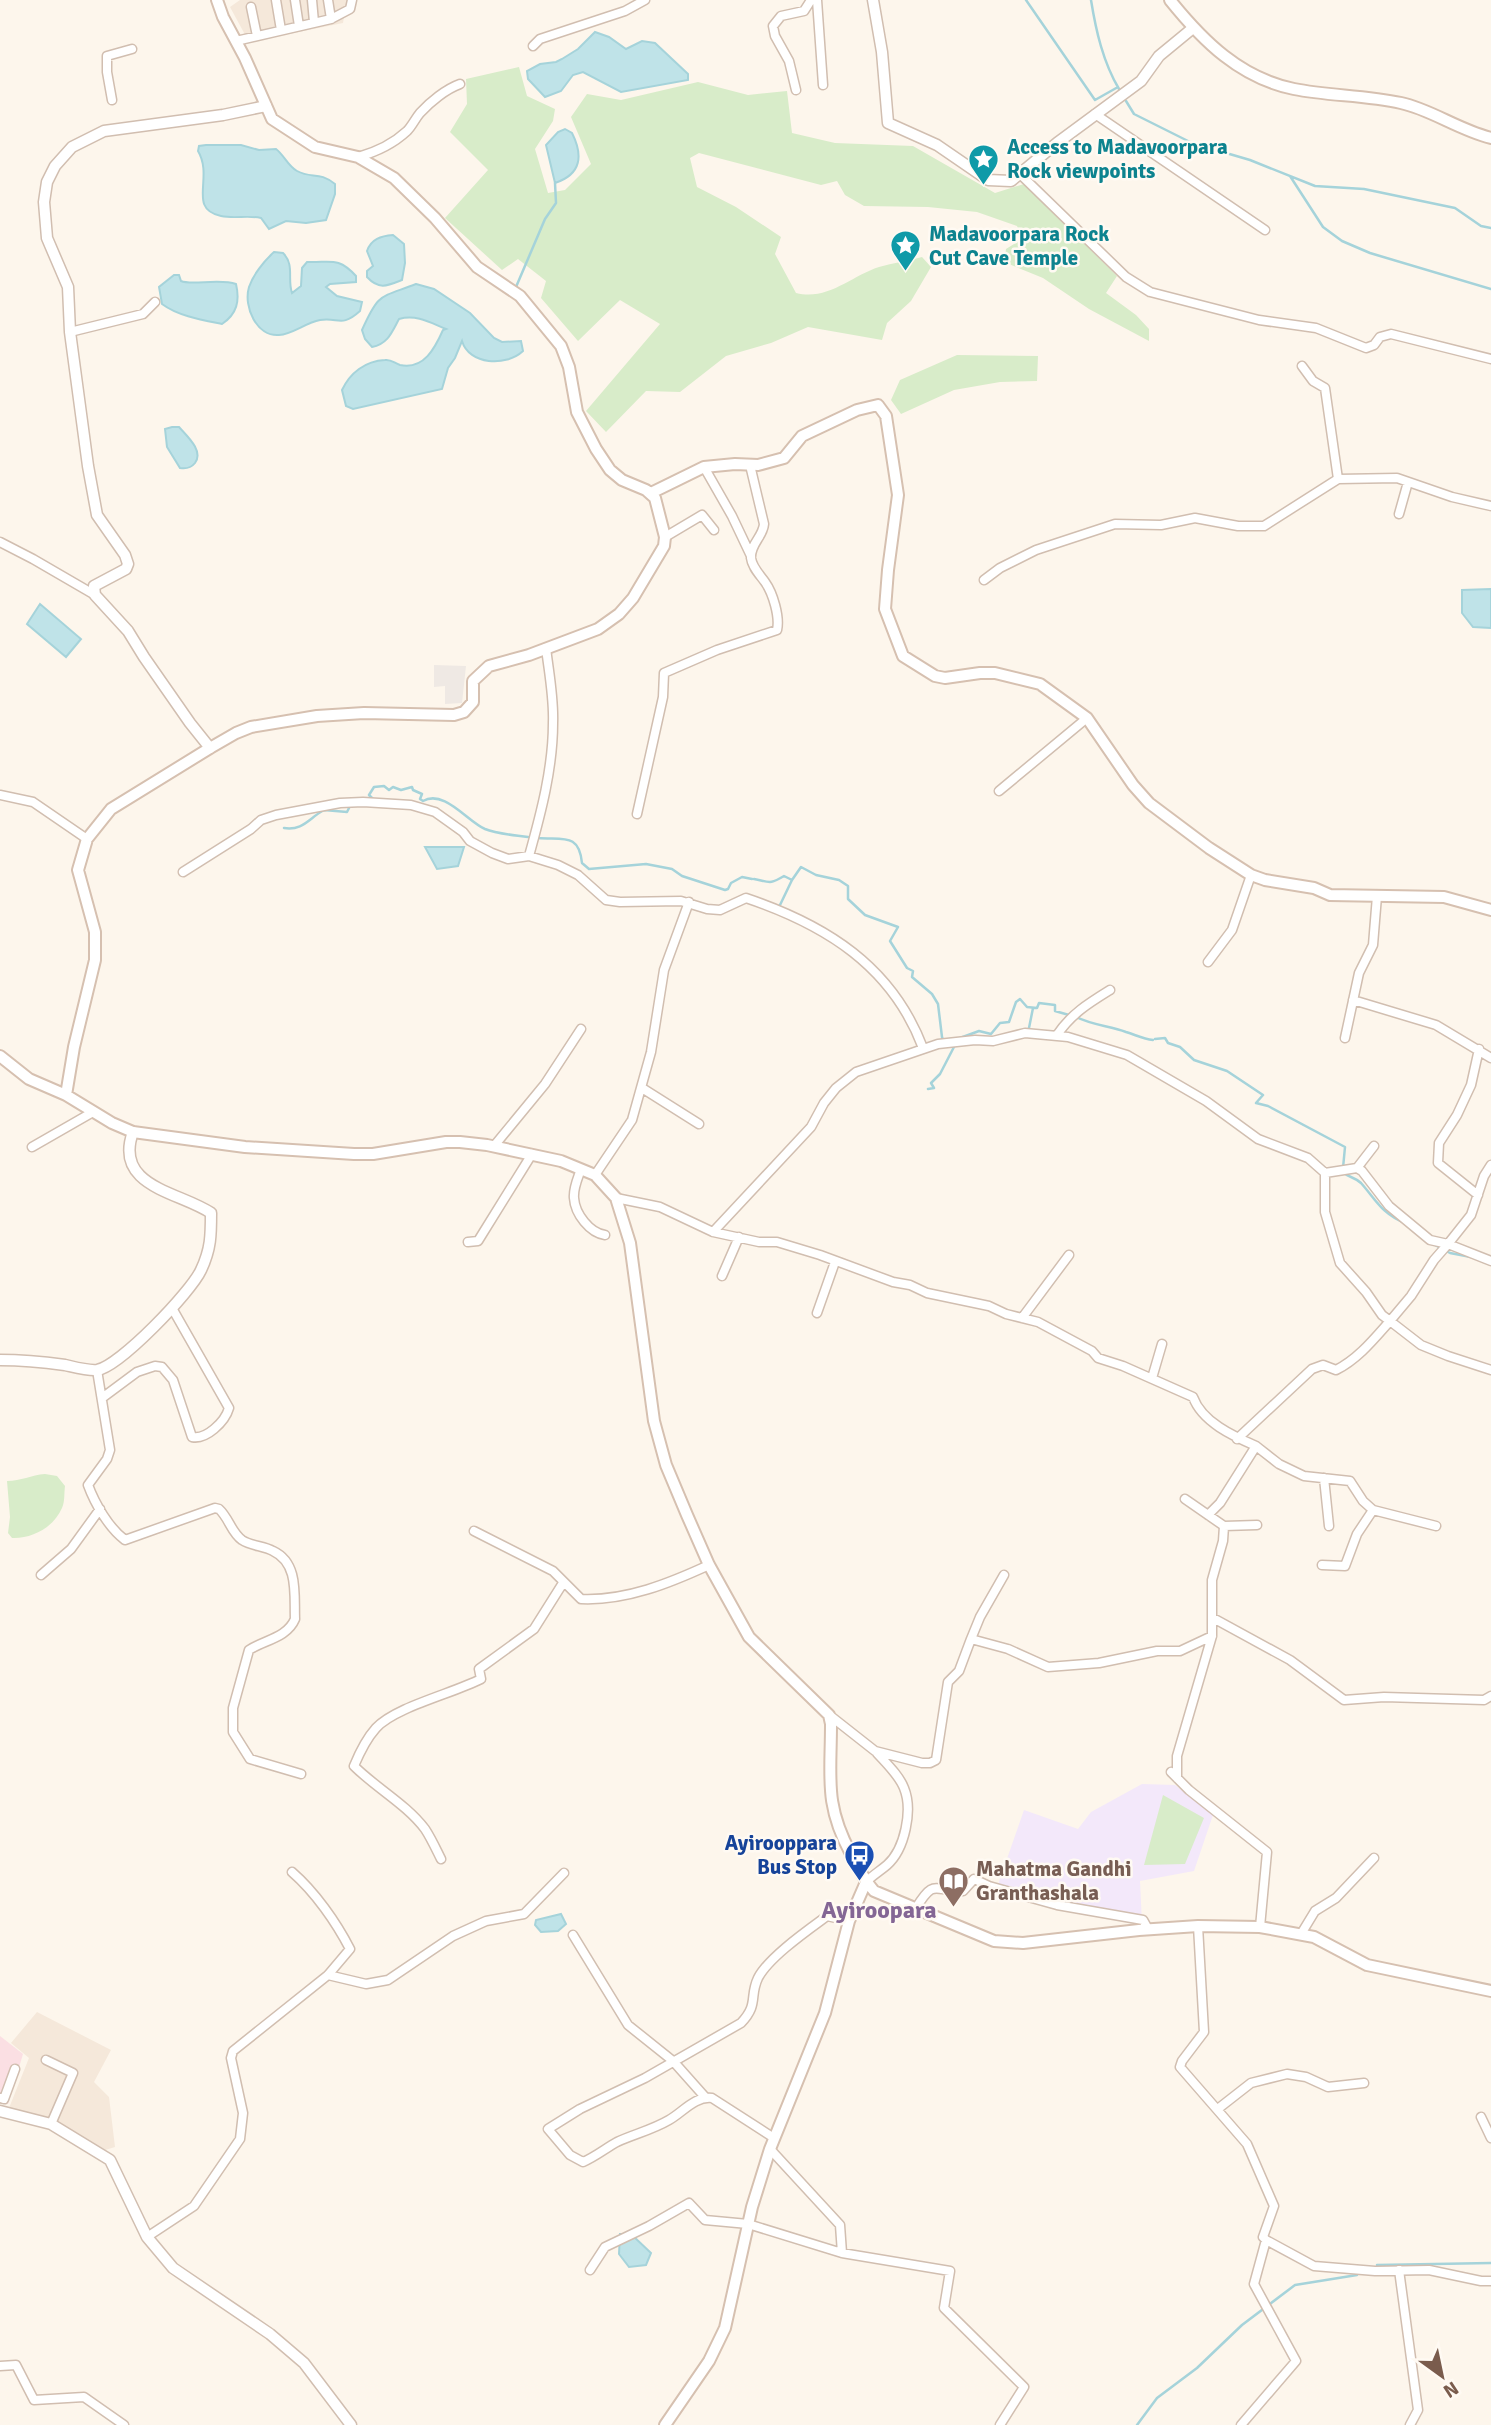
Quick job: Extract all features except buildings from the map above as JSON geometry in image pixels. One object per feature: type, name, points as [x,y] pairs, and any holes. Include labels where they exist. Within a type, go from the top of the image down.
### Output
[{"type":"main road","points":[[66,1095],[95,960],[95,932],[78,870],[87,839],[111,809],[210,748],[251,727],[317,716],[364,713],[454,715],[464,712],[473,702],[473,681],[481,672],[499,662],[598,629],[619,614],[634,598],[662,552],[665,537],[658,507],[651,493],[622,480],[610,470],[596,449],[578,412],[566,354],[520,296],[477,267],[435,218],[380,168],[358,157],[315,147],[272,119],[217,0]]},
{"type":"main road","points":[[1170,0],[1193,28],[1236,66],[1260,79],[1299,90],[1356,95],[1402,103],[1491,138]]},
{"type":"main road","points":[[651,493],[704,467],[769,463],[784,458],[802,436],[857,410],[878,405],[886,416],[898,495],[885,609],[903,656],[935,676],[945,678],[995,673],[1040,684],[1087,718],[1133,785],[1149,803],[1227,861],[1251,875],[1265,880],[1305,886],[1330,895],[1444,897],[1491,910]]},
{"type":"main road","points":[[0,1056],[30,1079],[134,1132],[245,1147],[354,1154],[373,1154],[446,1142],[494,1146],[561,1161],[595,1175],[616,1198],[630,1244],[654,1421],[666,1465],[709,1565],[749,1637],[828,1714],[831,1724],[829,1787],[832,1811],[840,1834],[866,1882],[874,1891],[994,1941],[1023,1943],[1198,1926],[1261,1927],[1314,1937],[1367,1965],[1491,1992]]},
{"type":"main road","points":[[665,2425],[709,2361],[725,2328],[748,2224],[772,2143],[825,2012],[849,1921],[866,1882]]},
{"type":"street","points":[[276,0],[281,30]]},
{"type":"street","points":[[295,0],[299,26]]},
{"type":"street","points":[[312,0],[314,22]]},
{"type":"street","points":[[328,0],[331,19]]},
{"type":"street","points":[[236,41],[331,19],[350,9],[352,0]]},
{"type":"street","points":[[533,46],[540,39],[625,11],[645,0]]},
{"type":"street","points":[[796,90],[789,61],[775,36],[773,26],[781,16],[804,11],[811,0]]},
{"type":"street","points":[[817,0],[823,85]]},
{"type":"street","points":[[873,0],[882,52],[888,123],[936,145],[988,180],[1011,181],[1021,175],[1095,114],[1141,81],[1159,56],[1193,28]]},
{"type":"street","points":[[251,7],[257,36]]},
{"type":"street","points":[[112,100],[107,56],[132,49]]},
{"type":"street","points":[[358,157],[373,153],[394,141],[409,130],[420,113],[451,87],[460,84]]},
{"type":"street","points":[[95,595],[94,586],[125,569],[128,564],[125,555],[97,515],[70,332],[68,287],[47,238],[44,202],[47,182],[62,156],[72,147],[104,131],[223,115],[266,106]]},
{"type":"street","points":[[1095,114],[1265,230]]},
{"type":"street","points":[[1021,175],[1126,277],[1150,292],[1259,320],[1316,328],[1358,347],[1374,345],[1380,337],[1391,334],[1491,359]]},
{"type":"street","points":[[70,332],[143,314],[155,302]]},
{"type":"street","points":[[1302,366],[1313,381],[1325,388],[1338,479]]},
{"type":"street","points":[[637,814],[663,697],[664,673],[717,650],[777,630],[779,622],[768,585],[752,564],[753,544],[763,533],[764,524],[750,465]]},
{"type":"street","points":[[704,467],[751,556]]},
{"type":"street","points":[[984,580],[1000,568],[1036,550],[1115,524],[1161,525],[1195,518],[1238,526],[1264,526],[1338,479],[1397,478],[1451,497],[1491,506]]},
{"type":"street","points":[[1399,514],[1408,482]]},
{"type":"street","points":[[665,537],[702,515],[714,530]]},
{"type":"street","points":[[0,542],[95,595],[128,631],[210,748]]},
{"type":"street","points":[[529,856],[543,807],[554,727],[546,648]]},
{"type":"street","points":[[999,791],[1087,718]]},
{"type":"street","points":[[0,795],[33,802],[87,839]]},
{"type":"street","points":[[183,872],[261,820],[276,814],[340,803],[411,805],[435,811],[463,832],[470,841],[492,853],[508,859],[529,856],[558,865],[578,875],[606,900],[689,902],[707,909],[720,909],[746,898],[817,928],[850,949],[891,988],[909,1013],[923,1048]]},
{"type":"street","points":[[1208,962],[1231,930],[1251,875]]},
{"type":"street","points":[[1345,1038],[1359,974],[1373,945],[1377,896]]},
{"type":"street","points":[[595,1175],[632,1120],[642,1088],[664,970],[689,902]]},
{"type":"street","points":[[1057,1035],[1077,1011],[1110,990]]},
{"type":"street","points":[[1353,1000],[1436,1025],[1491,1058]]},
{"type":"street","points":[[494,1146],[544,1084],[581,1029]]},
{"type":"street","points":[[713,1232],[811,1126],[836,1088],[856,1072],[923,1048],[962,1041],[993,1041],[1025,1033],[1057,1035],[1127,1055],[1206,1101],[1258,1139],[1308,1158],[1325,1173],[1325,1212],[1340,1263],[1382,1315],[1421,1345],[1491,1370]]},
{"type":"street","points":[[1478,1195],[1438,1163],[1439,1143],[1457,1115],[1471,1085],[1479,1049]]},
{"type":"street","points":[[642,1088],[699,1124]]},
{"type":"street","points":[[32,1147],[93,1112]]},
{"type":"street","points":[[0,1360],[30,1360],[97,1370],[108,1366],[172,1308],[195,1282],[202,1269],[213,1231],[211,1213],[153,1186],[134,1168],[128,1151],[134,1132]]},
{"type":"street","points":[[1325,1173],[1357,1168],[1374,1146]]},
{"type":"street","points":[[468,1242],[478,1241],[533,1154]]},
{"type":"street","points":[[1237,1438],[1312,1369],[1323,1365],[1336,1370],[1372,1342],[1411,1296],[1434,1260],[1471,1215],[1484,1176],[1491,1165]]},
{"type":"street","points":[[1357,1168],[1370,1179],[1382,1198],[1430,1240],[1491,1261]]},
{"type":"street","points":[[581,1170],[573,1200],[586,1225],[595,1234],[605,1235]]},
{"type":"street","points":[[616,1198],[660,1207],[713,1232],[759,1242],[777,1242],[893,1282],[910,1285],[927,1293],[989,1306],[1038,1322],[1092,1351],[1098,1358],[1193,1397],[1196,1407],[1230,1435],[1256,1446],[1279,1464],[1304,1476],[1350,1480],[1363,1501],[1373,1510],[1436,1526]]},
{"type":"street","points":[[722,1276],[738,1237]]},
{"type":"street","points":[[1022,1318],[1069,1255]]},
{"type":"street","points":[[817,1313],[835,1262]]},
{"type":"street","points":[[102,1398],[137,1372],[155,1366],[162,1367],[173,1380],[192,1437],[205,1435],[227,1416],[229,1408],[172,1308]]},
{"type":"street","points":[[1152,1378],[1162,1344]]},
{"type":"street","points":[[97,1370],[110,1450],[107,1459],[88,1485],[118,1535],[125,1540],[215,1508],[219,1509],[243,1541],[274,1551],[285,1559],[292,1570],[295,1619],[292,1626],[282,1634],[249,1650],[233,1708],[233,1732],[250,1759],[301,1774]]},
{"type":"street","points":[[1208,1515],[1220,1503],[1256,1446]]},
{"type":"street","points":[[1324,1478],[1329,1526]]},
{"type":"street","points":[[1185,1499],[1224,1526],[1256,1525]]},
{"type":"street","points":[[41,1575],[71,1549],[100,1509]]},
{"type":"street","points":[[1322,1565],[1345,1566],[1357,1534],[1373,1510]]},
{"type":"street","points":[[1224,1526],[1223,1541],[1212,1580],[1212,1636],[1177,1756],[1174,1775],[1267,1852],[1261,1927]]},
{"type":"street","points":[[474,1531],[553,1571],[581,1599],[639,1592],[675,1581],[709,1565]]},
{"type":"street","points":[[876,1751],[922,1763],[936,1760],[948,1682],[959,1671],[980,1617],[1004,1574]]},
{"type":"street","points":[[441,1859],[424,1829],[354,1766],[377,1727],[401,1712],[481,1679],[479,1669],[534,1629],[563,1583]]},
{"type":"street","points":[[1213,1618],[1290,1660],[1343,1700],[1384,1697],[1484,1700],[1491,1696]]},
{"type":"street","points":[[971,1639],[1008,1649],[1048,1667],[1099,1663],[1157,1651],[1180,1651],[1212,1636]]},
{"type":"street","points":[[828,1714],[876,1751],[904,1786],[908,1804],[906,1826],[900,1846],[888,1864],[876,1871],[866,1882]]},
{"type":"street","points":[[1301,1934],[1315,1911],[1336,1898],[1374,1858]]},
{"type":"street","points":[[147,2237],[194,2206],[240,2139],[243,2113],[231,2058],[233,2051],[239,2043],[328,1975],[350,1949],[340,1930],[292,1872]]},
{"type":"street","points":[[328,1975],[366,1984],[388,1980],[453,1936],[486,1921],[524,1914],[564,1873]]},
{"type":"street","points":[[916,1908],[927,1891],[935,1887],[963,1891],[974,1879],[989,1886],[1057,1905],[1143,1920],[1148,1929]]},
{"type":"street","points":[[842,2253],[840,2225],[772,2143],[712,2098],[698,2100],[669,2120],[618,2142],[583,2162],[570,2155],[548,2129],[580,2109],[645,2078],[741,2022],[751,2012],[754,1987],[773,1959],[831,1915],[849,1921]]},
{"type":"street","points":[[1198,1926],[1204,2032],[1180,2067],[1219,2108],[1247,2144],[1274,2206],[1254,2284],[1296,2361],[1241,2425]]},
{"type":"street","points":[[573,1935],[628,2025],[673,2061],[705,2097]]},
{"type":"street","points":[[46,2060],[73,2073],[51,2124]]},
{"type":"street","points":[[0,2098],[4,2099],[15,2069]]},
{"type":"street","points":[[1219,2108],[1251,2083],[1287,2074],[1306,2077],[1328,2087],[1364,2083]]},
{"type":"street","points":[[0,2111],[51,2124],[110,2160],[147,2237],[173,2268],[270,2334],[304,2362],[351,2425]]},
{"type":"street","points":[[1481,2117],[1491,2138]]},
{"type":"street","points":[[590,2270],[605,2247],[689,2203],[705,2220],[748,2224],[842,2253],[950,2270],[944,2308],[1024,2387],[1000,2425]]},
{"type":"street","points":[[1266,2241],[1314,2266],[1375,2271],[1429,2270],[1491,2281]]},
{"type":"street","points":[[1399,2270],[1418,2410],[1410,2425]]},
{"type":"street","points":[[0,2366],[16,2365],[34,2400],[84,2397],[124,2425]]},
{"type":"shaded area","points":[[240,0],[347,0],[343,23],[249,42],[230,7]]},
{"type":"shaded area","points":[[434,665],[466,666],[462,703],[445,704],[445,686],[434,687]]},
{"type":"shaded area","points":[[1142,1784],[1175,1785],[1213,1815],[1194,1871],[1140,1881],[1142,1923],[995,1893],[1024,1810],[1078,1829],[1091,1812]]},
{"type":"shaded area","points":[[37,2012],[111,2050],[94,2082],[109,2097],[115,2147],[102,2151],[9,2108],[29,2058],[11,2043]]},
{"type":"shaded area","points":[[0,2036],[23,2054],[8,2104],[0,2102]]},
{"type":"green space","points":[[519,67],[527,96],[555,109],[553,121],[535,149],[548,193],[565,190],[591,164],[571,117],[587,94],[621,100],[698,82],[748,95],[787,91],[792,133],[835,143],[913,146],[995,193],[1024,184],[1117,276],[1106,293],[1136,315],[1149,329],[1149,341],[1089,309],[1043,278],[1004,262],[1006,249],[1022,239],[1017,226],[977,212],[928,207],[864,206],[845,195],[837,181],[821,185],[699,153],[690,158],[697,187],[736,207],[781,237],[775,254],[796,293],[819,294],[879,267],[922,257],[931,267],[911,301],[887,323],[882,340],[808,327],[771,343],[726,356],[680,392],[646,391],[606,432],[586,411],[660,324],[620,300],[578,341],[541,298],[546,281],[518,259],[502,270],[445,218],[488,170],[450,132],[467,104],[466,79]]},
{"type":"green space","points":[[957,355],[1038,356],[1037,381],[1000,382],[954,390],[901,414],[891,400],[900,380]]},
{"type":"green space","points":[[45,1474],[57,1476],[65,1486],[62,1508],[54,1521],[42,1531],[12,1538],[8,1533],[10,1517],[7,1481]]},
{"type":"green space","points":[[1163,1795],[1204,1818],[1185,1864],[1144,1865]]},
{"type":"water","points":[[595,32],[609,37],[626,49],[642,41],[655,43],[688,74],[688,80],[621,92],[583,72],[573,75],[561,91],[545,97],[528,79],[527,71],[540,64],[562,59],[578,49]]},
{"type":"water","points":[[565,129],[572,133],[576,141],[578,163],[571,174],[555,183],[546,145],[558,132]]},
{"type":"water","points":[[199,146],[276,149],[297,171],[329,180],[335,184],[335,194],[326,220],[306,223],[286,221],[269,229],[261,218],[226,217],[211,212],[205,207],[203,199],[204,172],[198,151]]},
{"type":"water","points":[[393,235],[404,244],[402,280],[387,285],[375,284],[367,277],[367,271],[373,266],[367,251],[377,239]]},
{"type":"water","points":[[274,252],[283,253],[289,262],[292,293],[301,286],[302,268],[307,262],[339,263],[350,270],[356,276],[356,282],[330,284],[326,287],[337,296],[362,302],[360,311],[344,321],[320,320],[284,334],[264,331],[250,312],[249,287],[256,273]]},
{"type":"water","points":[[174,275],[179,275],[181,281],[186,282],[236,284],[238,296],[234,311],[222,324],[190,317],[168,308],[162,304],[159,287]]},
{"type":"water","points":[[416,284],[434,289],[470,313],[494,338],[502,342],[521,341],[523,351],[507,360],[489,361],[472,355],[462,341],[448,368],[442,389],[353,409],[346,406],[342,390],[349,378],[359,369],[385,360],[400,365],[416,364],[428,356],[446,329],[424,320],[406,318],[399,319],[389,337],[382,343],[372,347],[365,339],[362,330],[377,302]]},
{"type":"water","points":[[179,427],[196,449],[197,458],[190,467],[180,468],[167,447],[165,429]]},
{"type":"water","points":[[1491,589],[1491,628],[1473,627],[1462,613],[1462,590]]},
{"type":"water","points":[[40,604],[81,639],[66,657],[27,624]]},
{"type":"water","points":[[425,847],[464,847],[458,866],[437,869]]},
{"type":"water","points":[[561,1914],[566,1924],[558,1931],[541,1932],[535,1925],[536,1920]]},
{"type":"water","points":[[620,2234],[632,2235],[651,2253],[646,2265],[629,2267],[619,2254]]},
{"type":"waterway","points":[[1026,0],[1095,100],[1118,87]]},
{"type":"waterway","points":[[1091,0],[1101,46],[1119,89]]},
{"type":"waterway","points":[[1126,101],[1134,114],[1192,143],[1250,160],[1315,186],[1364,189],[1455,208],[1481,226],[1491,228]]},
{"type":"waterway","points":[[1290,176],[1323,227],[1342,241],[1370,253],[1491,289]]},
{"type":"waterway","points":[[516,287],[545,219],[556,203],[555,183]]},
{"type":"waterway","points":[[373,799],[369,795],[374,787],[384,786],[389,790],[393,787],[401,790],[412,787],[422,794],[420,799],[423,801],[431,798],[447,802],[485,829],[528,837]]},
{"type":"waterway","points":[[284,828],[301,826],[324,810],[347,812],[350,806]]},
{"type":"waterway","points":[[538,838],[574,842],[582,863],[589,869],[646,864],[672,869],[682,876],[725,890],[742,877],[752,879]]},
{"type":"waterway","points":[[754,879],[769,882],[784,876],[792,880],[801,867],[816,875],[839,880],[848,886],[848,899],[865,915],[898,927],[890,941],[907,968],[913,971],[912,977],[932,994],[938,1004],[943,1040],[950,1039]]},
{"type":"waterway","points":[[780,905],[792,880]]},
{"type":"waterway","points":[[960,1038],[979,1031],[991,1034],[1000,1023],[1009,1022],[1016,1002],[1020,999],[1027,1007],[1037,1008]]},
{"type":"waterway","points":[[1029,1028],[1033,1008],[1037,1008],[1039,1003],[1055,1005],[1055,1011],[1069,1015]]},
{"type":"waterway","points":[[1076,1017],[1153,1040]]},
{"type":"waterway","points":[[1155,1039],[1165,1038],[1168,1043],[1180,1047],[1194,1060],[1227,1071],[1263,1095],[1256,1103],[1268,1106],[1345,1147],[1343,1168]]},
{"type":"waterway","points":[[928,1089],[934,1088],[931,1083],[940,1074],[955,1045]]},
{"type":"waterway","points":[[1343,1172],[1361,1183],[1385,1211],[1405,1223]]},
{"type":"waterway","points":[[1433,1244],[1450,1253],[1476,1258]]},
{"type":"waterway","points":[[1377,2265],[1491,2263]]},
{"type":"waterway","points":[[1137,2425],[1157,2398],[1197,2368],[1242,2325],[1295,2285],[1357,2275]]},
{"type":"place","name":"Access to Madavoorpara Rock viewpoints","points":[[984,186]]},
{"type":"place","name":"Madavoorpara Rock Cut Cave Temple","points":[[906,273]]},
{"type":"place","name":"Ayirooppara Bus Stop","points":[[860,1882]]},
{"type":"place","name":"Mahatma Gandhi Granthashala","points":[[953,1908]]},
{"type":"district","name":"Ayiroopara","points":[[879,1910]]}]
